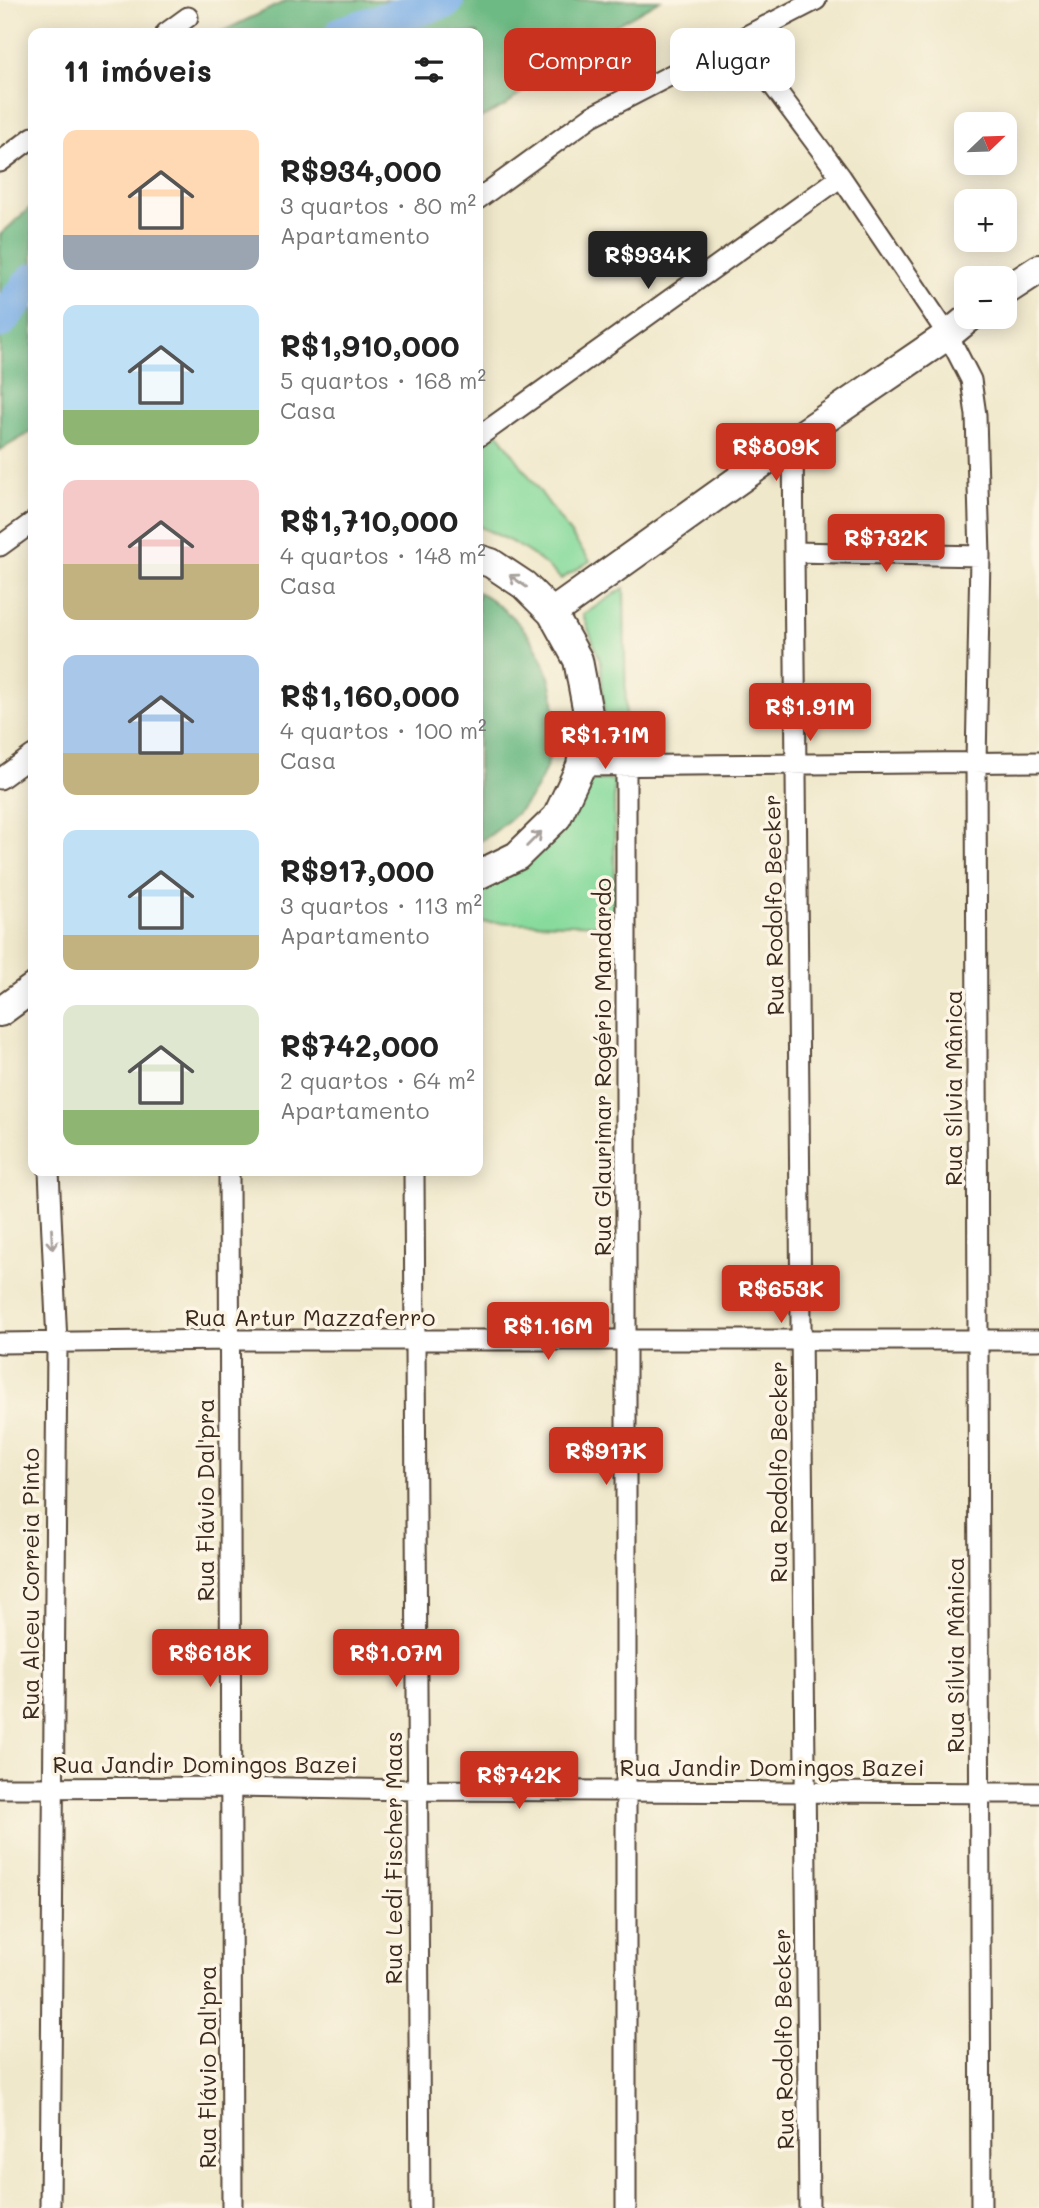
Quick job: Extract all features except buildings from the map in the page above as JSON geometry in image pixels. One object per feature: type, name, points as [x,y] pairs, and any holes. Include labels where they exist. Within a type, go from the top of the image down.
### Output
[{"type":"street","points":[[762,28],[816,0]]},
{"type":"street","points":[[173,28],[188,17]]},
{"type":"street","points":[[483,195],[592,116],[670,76]]},
{"type":"street","name":"Rua Sílvia Mânica","points":[[777,91],[841,177],[948,335],[971,380],[974,403],[980,556],[976,762],[981,2208]]},
{"type":"street","points":[[0,162],[28,140]]},
{"type":"street","points":[[483,433],[841,177]]},
{"type":"street","points":[[1017,283],[1039,269]]},
{"type":"street","points":[[552,613],[955,329]]},
{"type":"street","name":"Rua Rodolfo Becker","points":[[793,441],[809,2208]]},
{"type":"street","points":[[0,546],[28,526]]},
{"type":"street","points":[[794,552],[980,556]]},
{"type":"street","points":[[483,561],[524,585],[552,613],[578,660],[588,713],[581,766],[556,817],[517,856],[483,873]]},
{"type":"street","points":[[0,779],[28,759]]},
{"type":"street","points":[[581,766],[1039,762]]},
{"type":"street","name":"Rua Glaurimar Rogério Mandardo","points":[[626,766],[626,2208]]},
{"type":"street","points":[[0,1012],[28,992]]},
{"type":"street","name":"Rua Alceu Correia Pinto","points":[[49,1176],[57,1343],[50,2208]]},
{"type":"street","name":"Rua Flávio Dal'pra","points":[[229,1176],[232,2208]]},
{"type":"street","name":"Rua Ledi Fischer Maas","points":[[414,1176],[420,2208]]},
{"type":"street","name":"Rua Artur Mazzaferro","points":[[0,1343],[229,1340],[1039,1340]]},
{"type":"street","name":"Rua Jandir Domingos Bazei","points":[[0,1788],[231,1787],[1039,1793]]},
{"type":"green space","points":[[288,0],[660,0],[611,28],[504,28],[504,91],[524,91],[505,106],[483,117],[483,28],[229,28]]},
{"type":"green space","points":[[28,210],[28,434],[0,450],[0,235]]},
{"type":"green space","points":[[498,433],[590,561],[561,579],[523,548],[483,528],[483,444]]},
{"type":"green space","points":[[624,588],[626,725],[605,726],[601,663],[583,615]]},
{"type":"green space","points":[[483,595],[526,632],[542,658],[552,687],[555,717],[552,747],[543,776],[527,802],[483,839]]},
{"type":"green space","points":[[590,780],[614,780],[615,925],[483,922],[483,887],[513,872],[575,810]]},
{"type":"waterway","points":[[359,28],[447,0]]},
{"type":"waterway","points":[[0,321],[28,286]]}]
